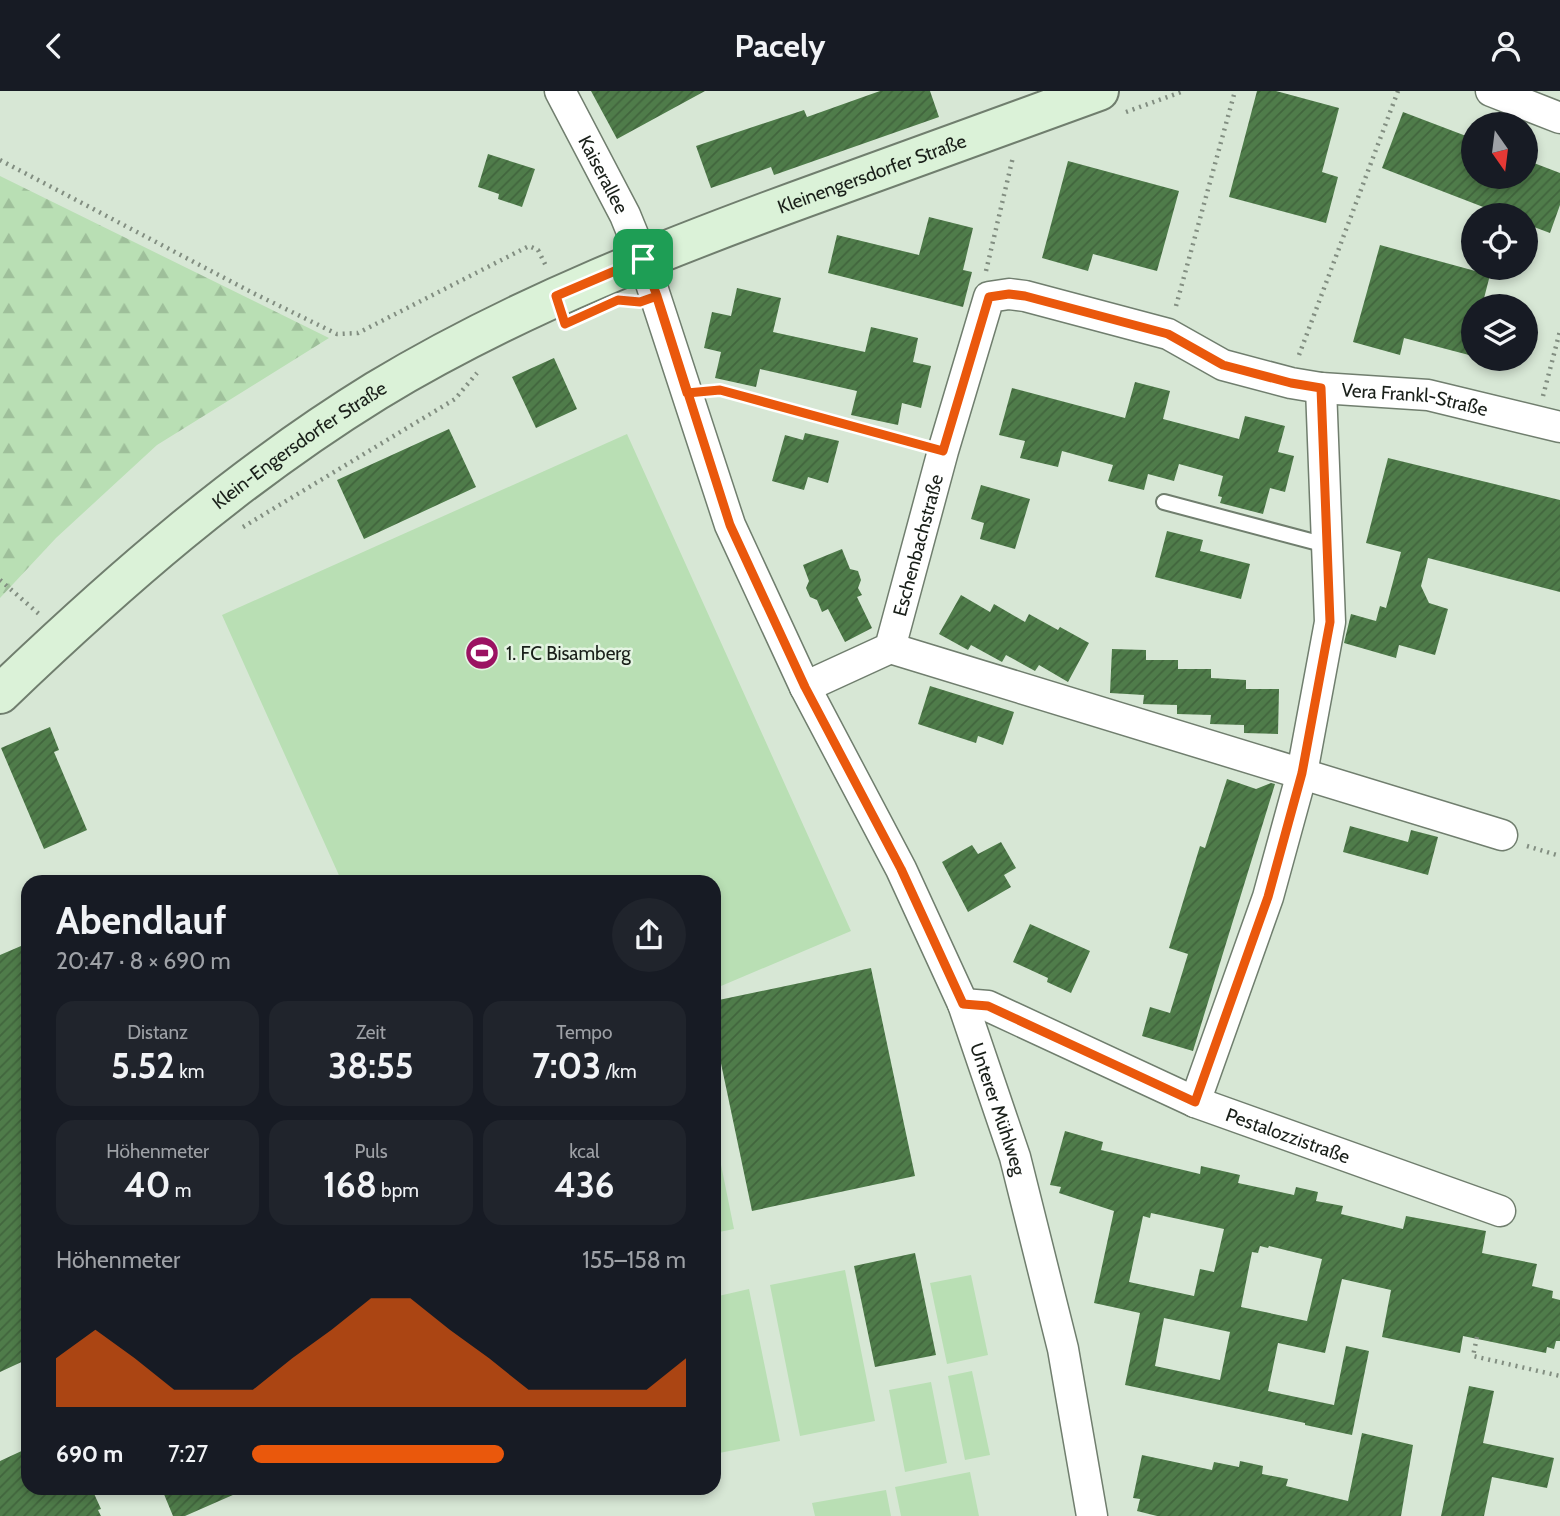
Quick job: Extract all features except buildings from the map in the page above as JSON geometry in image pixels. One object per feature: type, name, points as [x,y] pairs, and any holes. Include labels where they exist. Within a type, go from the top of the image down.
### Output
[{"type":"main road","name":"Kleinengersdorfer Straße","points":[[643,259],[768,211],[1109,103]]},
{"type":"main road","name":"Klein-Engersdorfer Straße","points":[[0,694],[117,584],[186,526],[300,441],[554,277],[643,259]]},
{"type":"street","name":"Kaiserallee","points":[[560,91],[625,215],[643,259]]},
{"type":"street","points":[[1491,91],[1560,118]]},
{"type":"street","name":"Unterer Mühlweg","points":[[643,259],[730,525],[805,687],[901,869],[963,1004],[1018,1170],[1063,1349],[1092,1516]]},
{"type":"street","name":"Vera Frankl-Straße","points":[[989,297],[1009,294],[1025,296],[1168,334],[1223,365],[1291,383],[1321,388],[1428,395],[1548,424]]},
{"type":"street","name":"Eschenbachstraße","points":[[890,648],[943,451],[989,297]]},
{"type":"street","points":[[1195,1102],[1268,897],[1302,773],[1330,622],[1321,388]]},
{"type":"street","points":[[805,687],[890,648],[1502,835]]},
{"type":"street","name":"Pestalozzistraße","points":[[963,1004],[988,1006],[1195,1102],[1500,1210]]},
{"type":"lane","points":[[1164,502],[1326,545]]},
{"type":"path","points":[[1109,103],[1184,91]]},
{"type":"path","points":[[1168,334],[1235,91]]},
{"type":"path","points":[[1291,383],[1398,91]]},
{"type":"path","points":[[989,297],[984,280],[1014,153],[1001,157]]},
{"type":"path","points":[[0,160],[253,293],[337,334],[358,333],[529,246],[538,250],[554,277]]},
{"type":"path","points":[[1548,424],[1560,331]]},
{"type":"path","points":[[236,531],[455,399],[485,363]]},
{"type":"path","points":[[687,393],[720,390],[943,451]]},
{"type":"path","points":[[0,580],[62,634]]},
{"type":"path","points":[[1477,1337],[1473,1356],[1560,1375]]},
{"type":"green space","points":[[0,176],[329,338],[157,445],[56,538],[0,598]]},
{"type":"green space","name":"1. FC Bisamberg","points":[[627,434],[851,931],[721,986],[721,875],[339,875],[222,615]]},
{"type":"green space","points":[[721,1165],[734,1229],[721,1232]]},
{"type":"green space","points":[[845,1270],[875,1421],[800,1436],[770,1285]]},
{"type":"green space","points":[[971,1275],[988,1355],[947,1364],[930,1283]]},
{"type":"green space","points":[[749,1289],[780,1441],[721,1453],[721,1295]]},
{"type":"green space","points":[[972,1371],[990,1455],[965,1460],[948,1376]]},
{"type":"green space","points":[[931,1382],[947,1463],[905,1472],[889,1390]]},
{"type":"green space","points":[[970,1472],[979,1516],[901,1516],[895,1487]]},
{"type":"green space","points":[[886,1490],[891,1516],[815,1516],[812,1503]]},
{"type":"place","name":"1. FC Bisamberg","points":[[482,653]]},
{"type":"route","points":[[643,259],[556,296],[565,324],[618,300],[640,302],[657,296],[687,393],[730,525],[805,687],[901,869],[963,1004],[988,1006],[1195,1102],[1268,897],[1302,773],[1330,622],[1321,388],[1223,365],[1168,334],[1025,296],[1009,294],[989,297],[943,451],[720,390],[687,393],[658,301],[657,296],[643,259]]}]
